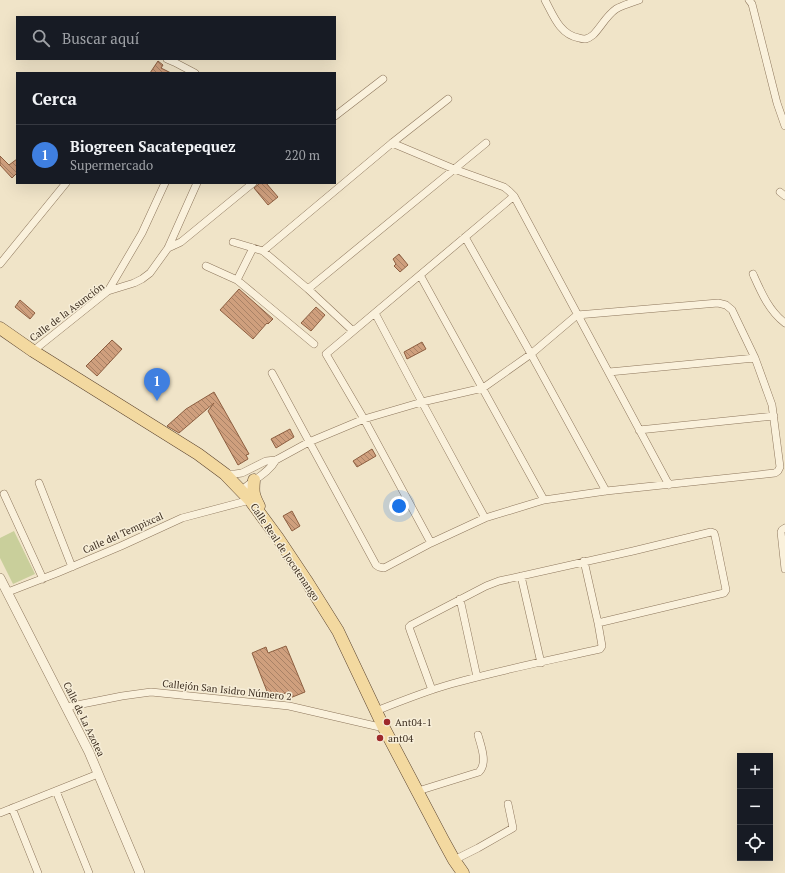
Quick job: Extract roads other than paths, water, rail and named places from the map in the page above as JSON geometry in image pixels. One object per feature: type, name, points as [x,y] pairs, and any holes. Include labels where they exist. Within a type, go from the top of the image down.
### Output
[{"type":"main road","name":"Calle Real de Jocotenango","points":[[0,328],[33,351],[198,454],[225,474],[250,500],[278,538],[338,631],[384,728],[454,860],[463,873]]},
{"type":"main road","points":[[258,477],[253,492],[278,538]]},
{"type":"street","points":[[545,0],[556,20],[564,30],[572,37],[584,40],[594,34],[609,15],[616,9],[639,0]]},
{"type":"street","points":[[749,0],[752,4],[777,103],[785,126]]},
{"type":"street","points":[[169,60],[193,72]]},
{"type":"street","points":[[336,115],[383,79]]},
{"type":"street","points":[[263,251],[392,143],[448,99]]},
{"type":"street","points":[[392,143],[454,169],[504,187],[514,196],[669,485]]},
{"type":"street","points":[[308,289],[486,143]]},
{"type":"street","points":[[0,264],[65,184]]},
{"type":"street","points":[[108,291],[142,233],[165,184]]},
{"type":"street","points":[[168,248],[197,184]]},
{"type":"street","points":[[168,248],[181,242],[252,184]]},
{"type":"street","points":[[431,543],[326,354],[514,196]]},
{"type":"street","points":[[465,237],[606,491]]},
{"type":"street","points":[[234,242],[263,251],[308,289],[353,331]]},
{"type":"street","name":"Calle de la Asunción","points":[[33,351],[108,291],[134,283],[150,273],[168,248]]},
{"type":"street","points":[[237,280],[253,248]]},
{"type":"street","points":[[206,266],[237,280],[314,344]]},
{"type":"street","points":[[753,274],[764,298],[773,312],[785,324]]},
{"type":"street","points":[[420,275],[544,500]]},
{"type":"street","points":[[225,474],[242,473],[266,461],[276,460],[309,442],[364,420],[422,402],[483,388],[531,354],[577,315],[718,303],[726,305],[732,310],[755,358],[772,405],[780,467],[775,473],[606,491],[544,500],[485,518],[431,543],[384,568],[376,565],[309,442],[272,373]]},
{"type":"street","points":[[375,313],[485,518]]},
{"type":"street","points":[[609,372],[755,358]]},
{"type":"street","points":[[639,430],[774,416]]},
{"type":"street","points":[[241,491],[271,467],[276,460]]},
{"type":"street","points":[[257,466],[258,477]]},
{"type":"street","points":[[39,483],[72,567]]},
{"type":"street","points":[[4,494],[43,579]]},
{"type":"street","name":"Calle del Tempixcal","points":[[8,592],[72,567],[182,518],[250,500]]},
{"type":"street","points":[[785,528],[781,532],[785,569]]},
{"type":"street","points":[[432,690],[409,627],[411,625],[460,599],[499,581],[712,532],[714,533],[726,590],[724,593],[598,623]]},
{"type":"street","points":[[376,711],[432,690],[477,677],[600,649],[602,646],[598,623],[584,561]]},
{"type":"street","points":[[521,576],[541,662]]},
{"type":"street","name":"Calle de La Azotea","points":[[0,578],[89,752],[140,873]]},
{"type":"street","points":[[460,599],[477,677]]},
{"type":"street","name":"Callejón San Isidro Número 2","points":[[67,707],[150,692],[289,706],[384,728]]},
{"type":"street","points":[[418,791],[482,770],[484,762],[478,735]]},
{"type":"street","points":[[0,813],[98,774]]},
{"type":"street","points":[[56,791],[89,873]]},
{"type":"street","points":[[454,860],[513,828],[508,804]]},
{"type":"street","points":[[12,808],[38,873]]},
{"type":"place","name":"Biogreen Sacatepequez","points":[[157,401]]},
{"type":"place","name":"Ant04-1","points":[[387,722]]},
{"type":"place","name":"ant04","points":[[380,738]]}]
